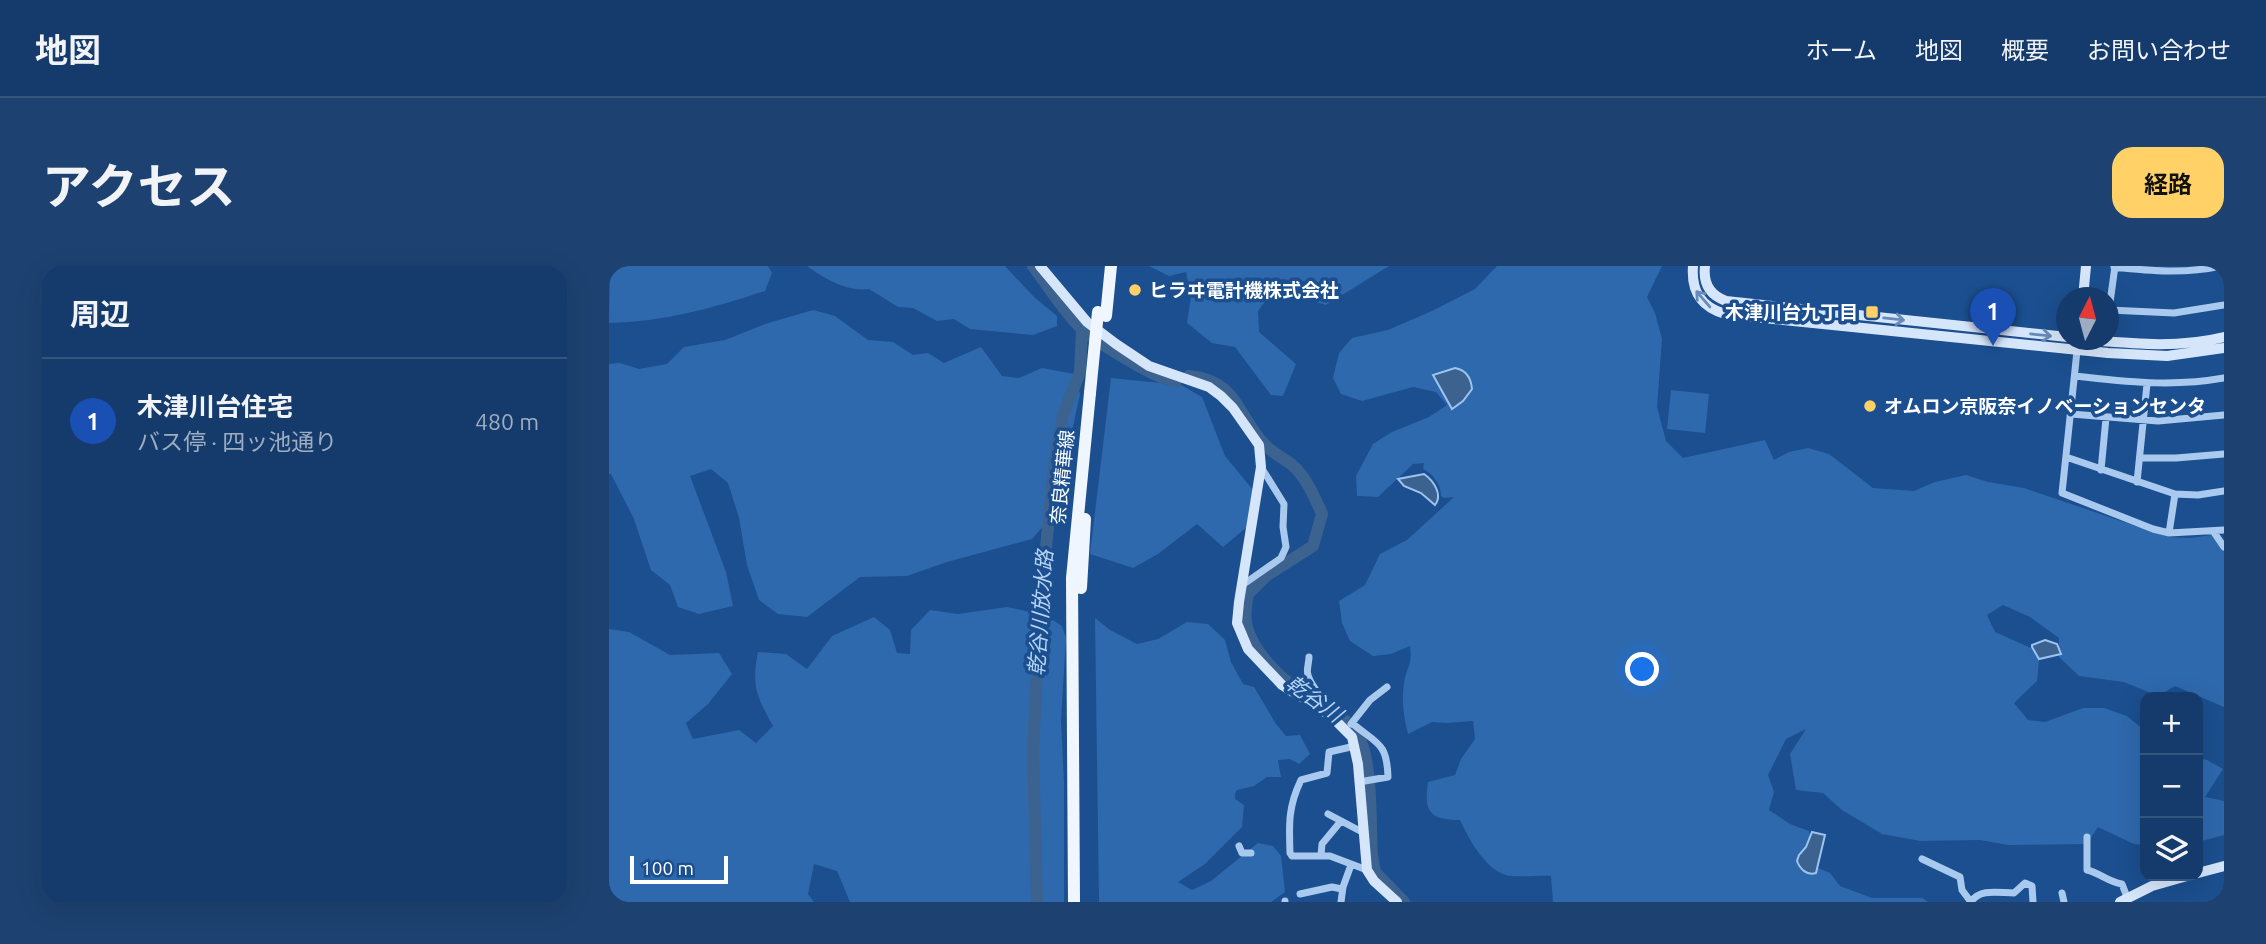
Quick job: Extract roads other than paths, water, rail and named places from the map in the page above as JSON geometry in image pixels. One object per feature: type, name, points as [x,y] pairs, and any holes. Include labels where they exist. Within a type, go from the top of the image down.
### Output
[{"type":"main road","points":[[1040,266],[1087,322],[1117,344],[1149,366],[1201,384],[1221,396],[1233,408],[1259,445],[1261,467],[1237,623],[1248,649],[1282,685],[1349,726],[1364,782],[1367,870],[1374,881],[1397,902]]},
{"type":"main road","name":"奈良精華線","points":[[1074,902],[1072,578],[1102,314],[1103,266]]},
{"type":"main road","name":"奈良精華線","points":[[1102,314],[1111,266]]},
{"type":"main road","points":[[1693,266],[1694,288],[1699,298],[1715,311],[1725,314],[2056,343]]},
{"type":"main road","points":[[1705,266],[1704,280],[1707,288],[1712,294],[1726,301],[2056,336]]},
{"type":"main road","points":[[2084,287],[2086,266]]},
{"type":"main road","points":[[2119,342],[2165,345],[2224,337]]},
{"type":"main road","points":[[2118,350],[2167,356],[2224,348]]},
{"type":"main road","name":"奈良精華線","points":[[1083,902],[1081,581],[1094,393]]},
{"type":"main road","points":[[2203,872],[2224,866]]},
{"type":"main road","points":[[2123,899],[2170,881]]},
{"type":"street","points":[[2221,266],[2180,272],[2115,266],[2109,310],[2173,313],[2224,305]]},
{"type":"street","points":[[2078,350],[2062,494],[2169,533],[2224,530]]},
{"type":"street","points":[[2075,376],[2147,384],[2185,383],[2224,377]]},
{"type":"street","points":[[2137,482],[2147,384]]},
{"type":"street","points":[[2071,414],[2144,421],[2224,415]]},
{"type":"street","points":[[2101,470],[2106,418]]},
{"type":"street","points":[[2140,458],[2224,454]]},
{"type":"street","points":[[2066,457],[2175,494],[2198,495],[2224,491]]},
{"type":"street","points":[[1241,586],[1281,558],[1286,547],[1284,505],[1261,467]]},
{"type":"street","points":[[2169,533],[2175,494]]},
{"type":"street","points":[[2213,531],[2224,547]]},
{"type":"street","points":[[1309,657],[1308,675],[1320,695],[1318,706]]},
{"type":"street","points":[[1364,782],[1388,777],[1387,759],[1381,746],[1349,726],[1370,700],[1387,687]]},
{"type":"street","points":[[1355,746],[1329,752],[1327,773],[1302,779],[1290,804],[1290,855],[1304,858],[1331,856],[1367,870]]},
{"type":"street","points":[[1328,814],[1364,833]]},
{"type":"street","points":[[1321,855],[1322,844],[1342,821]]},
{"type":"street","points":[[2087,837],[2087,870],[2122,884],[2123,899]]},
{"type":"street","points":[[1239,846],[1242,853],[1251,853]]},
{"type":"street","points":[[1922,859],[1960,877],[1962,890],[1971,902],[1983,892],[2014,893],[2025,883],[2032,887],[2033,902]]},
{"type":"street","points":[[1341,902],[1351,864]]},
{"type":"street","points":[[1300,894],[1332,887],[1342,890]]},
{"type":"waterway","name":"乾谷川","points":[[1033,266],[1083,330],[1143,368],[1176,381]]},
{"type":"waterway","name":"乾谷川放水路","points":[[1037,902],[1033,751],[1040,606],[1055,459],[1063,415],[1080,372],[1082,329]]},
{"type":"waterway","name":"乾谷川","points":[[1189,376],[1205,379],[1227,392],[1255,434],[1301,475],[1322,514],[1313,546],[1266,576],[1248,594],[1246,606],[1246,623],[1255,646],[1276,672],[1300,691]]},
{"type":"waterway","name":"乾谷川","points":[[1324,707],[1351,726],[1363,747],[1368,777],[1375,872],[1404,902]]},
{"type":"place","name":"ヒラヰ電計機株式会社","points":[[1135,290]]},
{"type":"place","name":"木津川台九丁目","points":[[1872,312]]},
{"type":"place","name":"木津川台住宅","points":[[1993,346]]},
{"type":"place","name":"オムロン京阪奈イノベーションセンタ","points":[[1870,406]]}]
